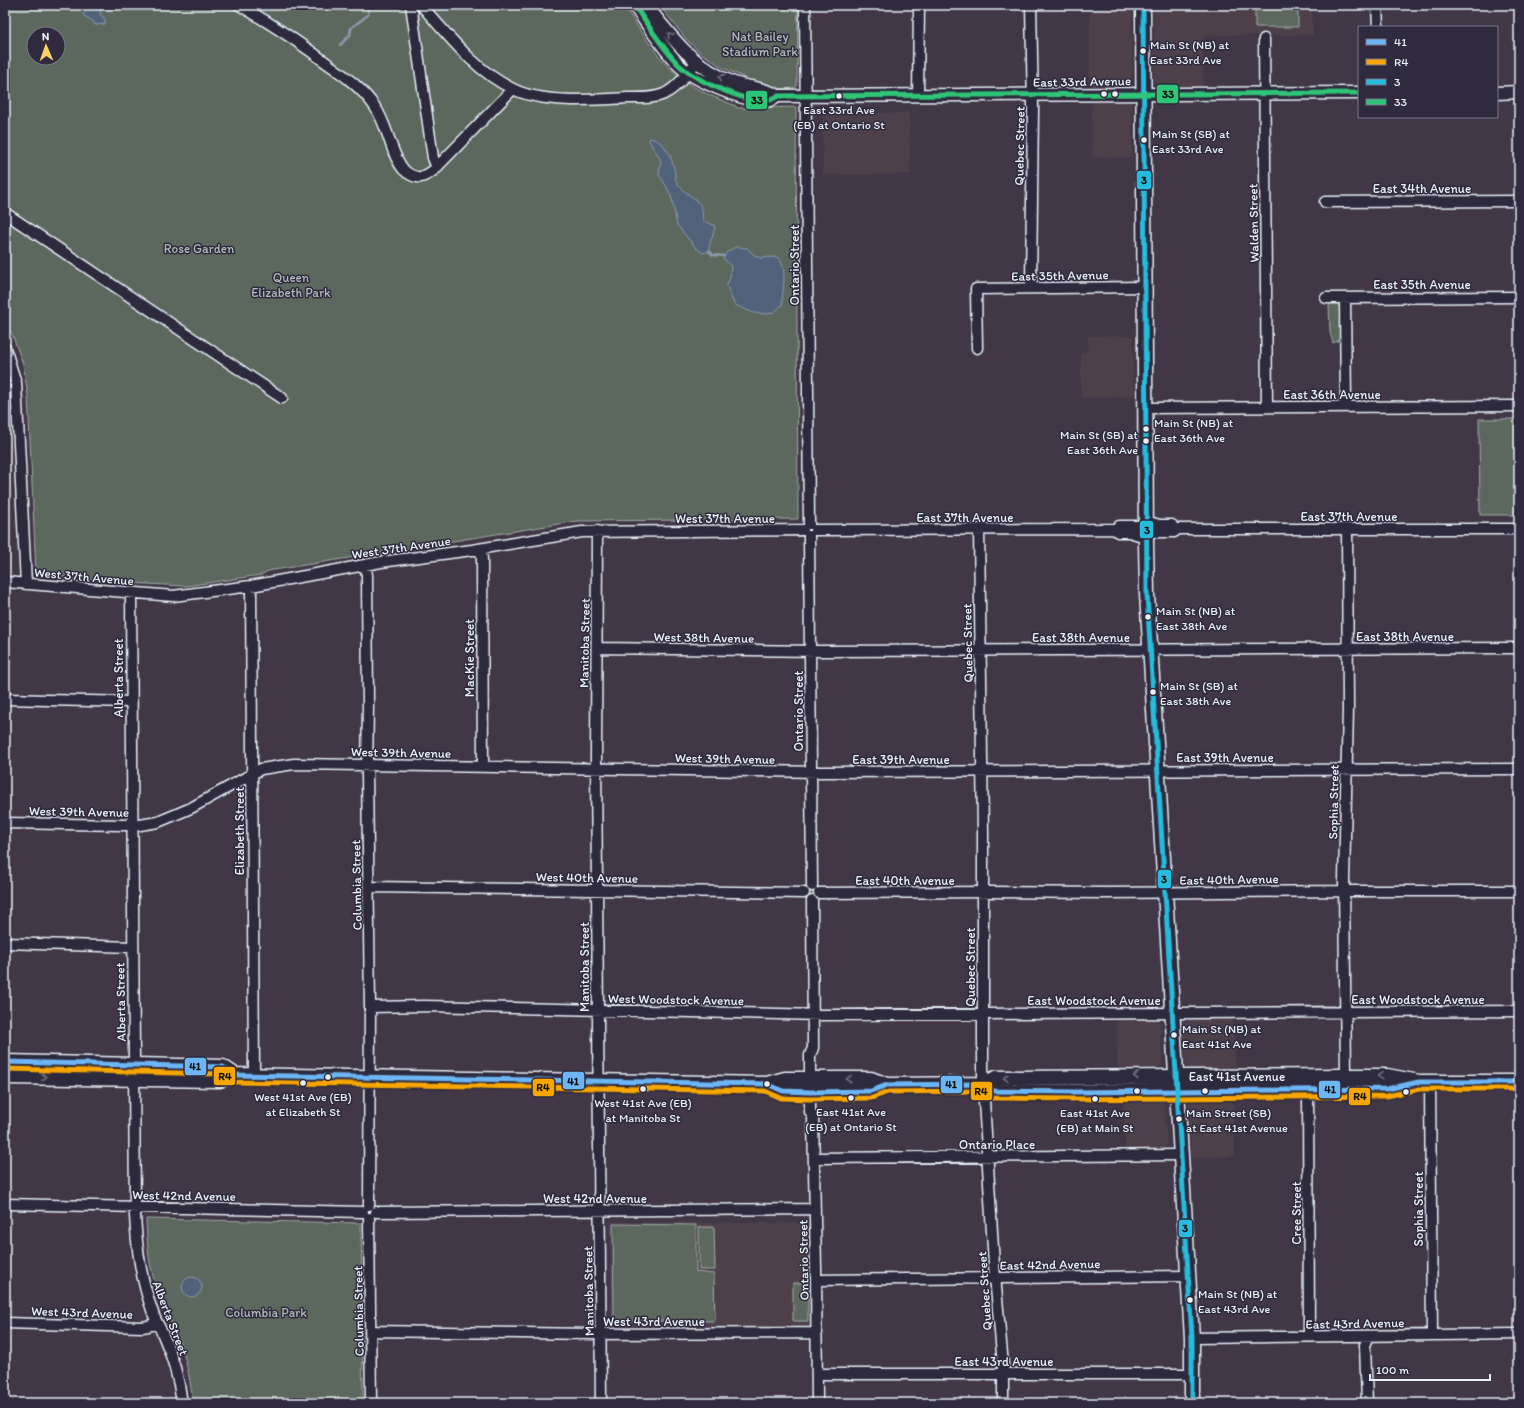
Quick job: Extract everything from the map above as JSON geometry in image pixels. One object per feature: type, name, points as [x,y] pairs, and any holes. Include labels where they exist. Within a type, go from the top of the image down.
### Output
[{"type":"main road","points":[[1144,5],[1146,529],[1151,650],[1175,1076],[1192,1338],[1192,1403]]},
{"type":"main road","points":[[5,1062],[223,1067],[235,1074]]},
{"type":"main road","points":[[5,1076],[220,1080],[235,1074]]},
{"type":"main road","name":"East 41st Avenue","points":[[235,1074],[369,1078],[767,1084],[785,1079],[814,1085],[871,1091],[887,1085],[983,1084],[996,1078],[1387,1076],[1425,1082],[1519,1082]]},
{"type":"main road","name":"East 41st Avenue","points":[[983,1084],[994,1091],[1176,1091],[1387,1089],[1425,1082]]},
{"type":"street","points":[[239,5],[273,25],[304,46],[363,92],[378,110],[398,160],[405,171],[412,176],[426,176],[437,168],[513,89]]},
{"type":"street","points":[[412,5],[433,158],[437,168]]},
{"type":"street","points":[[421,5],[463,52],[490,75],[513,89],[524,93],[559,99],[583,100],[651,97],[671,90],[684,78],[696,62]]},
{"type":"street","points":[[634,5],[668,51],[688,72],[728,92],[740,96],[769,100],[778,96]]},
{"type":"street","points":[[646,5],[680,47],[696,62],[714,74],[733,82],[748,88],[770,91],[778,96]]},
{"type":"street","name":"Ontario Street","points":[[805,5],[812,886]]},
{"type":"street","points":[[918,96],[919,5]]},
{"type":"street","name":"Quebec Street","points":[[1031,5],[1031,288]]},
{"type":"street","points":[[1377,5],[1378,26]]},
{"type":"street","name":"Walden Street","points":[[1264,38],[1267,407]]},
{"type":"street","points":[[1498,92],[1519,92]]},
{"type":"street","name":"East 33rd Avenue","points":[[778,96],[1358,93]]},
{"type":"street","name":"East 34th Avenue","points":[[1325,202],[1519,201]]},
{"type":"street","points":[[5,213],[282,398]]},
{"type":"street","name":"East 35th Avenue","points":[[977,348],[976,289],[1144,287]]},
{"type":"street","name":"East 35th Avenue","points":[[1326,298],[1519,297]]},
{"type":"street","points":[[1345,298],[1346,407]]},
{"type":"street","points":[[5,348],[16,383],[26,584]]},
{"type":"street","name":"East 36th Avenue","points":[[1145,408],[1519,406]]},
{"type":"street","name":"East 37th Avenue","points":[[809,530],[1114,529],[1118,526],[1174,532],[1178,529],[1519,529]]},
{"type":"street","name":"Quebec Street","points":[[979,529],[983,892],[983,1084],[995,1278],[1003,1374],[1003,1403]]},
{"type":"street","name":"Sophia Street","points":[[1346,1076],[1344,891],[1348,649],[1347,529]]},
{"type":"street","name":"West 37th Avenue","points":[[5,582],[173,596],[191,595],[251,586],[365,565],[481,549],[582,532],[809,530]]},
{"type":"street","name":"Manitoba Street","points":[[597,531],[597,1010],[601,1403]]},
{"type":"street","name":"MacKie Street","points":[[481,549],[483,766]]},
{"type":"street","name":"Columbia Street","points":[[365,565],[367,575],[368,689],[367,764],[370,1007],[369,1212],[371,1403]]},
{"type":"street","name":"Elizabeth Street","points":[[251,586],[254,1075]]},
{"type":"street","name":"Alberta Street","points":[[131,593],[133,1064],[137,1250],[140,1269],[153,1314],[175,1365],[182,1403]]},
{"type":"street","name":"West 38th Avenue","points":[[598,648],[810,651]]},
{"type":"street","name":"East 38th Avenue","points":[[810,651],[1519,648]]},
{"type":"street","points":[[5,699],[131,702]]},
{"type":"street","name":"West 39th Avenue","points":[[5,823],[131,825],[158,822],[191,808],[261,769],[294,764],[811,772]]},
{"type":"street","name":"East 39th Avenue","points":[[811,772],[1519,769]]},
{"type":"street","points":[[812,886],[818,888],[819,893],[817,898],[808,897],[806,888],[812,886]]},
{"type":"street","name":"West 40th Avenue","points":[[369,887],[597,890],[808,897]]},
{"type":"street","name":"East 40th Avenue","points":[[819,893],[1519,891]]},
{"type":"street","name":"Ontario Street","points":[[808,897],[814,1048],[810,1055],[814,1085],[810,1112],[813,1118],[814,1158],[817,1403]]},
{"type":"street","points":[[5,943],[132,947]]},
{"type":"street","name":"West Woodstock Avenue","points":[[370,1007],[424,1006],[813,1015]]},
{"type":"street","name":"East Woodstock Avenue","points":[[813,1015],[983,1013],[1519,1012]]},
{"type":"street","name":"Sophia Street","points":[[1425,1082],[1432,1335]]},
{"type":"street","name":"Cree Street","points":[[1308,1090],[1309,1336]]},
{"type":"street","name":"Ontario Place","points":[[814,1158],[988,1158],[1180,1155]]},
{"type":"street","name":"West 42nd Avenue","points":[[5,1204],[369,1212],[815,1209]]},
{"type":"street","name":"East 42nd Avenue","points":[[816,1280],[1188,1276]]},
{"type":"street","name":"West 43rd Avenue","points":[[5,1323],[142,1327],[158,1323]]},
{"type":"street","name":"West 43rd Avenue","points":[[371,1331],[601,1334],[817,1333]]},
{"type":"street","name":"East 43rd Avenue","points":[[1192,1338],[1519,1334]]},
{"type":"street","points":[[1367,1403],[1365,1345],[1370,1336]]},
{"type":"street","name":"East 43rd Avenue","points":[[817,1374],[1192,1374]]},
{"type":"shaded area","points":[[1090,5],[1132,5],[1132,80],[1129,85],[1091,86]]},
{"type":"shaded area","points":[[1154,5],[1312,5],[1313,35],[1204,35],[1203,86],[1159,86],[1156,85],[1154,81]]},
{"type":"shaded area","points":[[1092,102],[1126,102],[1132,104],[1132,157],[1092,157]]},
{"type":"shaded area","points":[[822,113],[909,113],[910,174],[823,175]]},
{"type":"shaded area","points":[[1088,336],[1133,336],[1133,382],[1136,387],[1137,396],[1081,398],[1081,352],[1088,352]]},
{"type":"shaded area","points":[[1155,1019],[1160,1024],[1162,1062],[1160,1067],[1120,1069],[1118,1066],[1116,1024],[1119,1020]]},
{"type":"shaded area","points":[[1188,1019],[1233,1019],[1236,1069],[1188,1068],[1185,1063],[1182,1025]]},
{"type":"shaded area","points":[[1123,1098],[1158,1099],[1163,1101],[1167,1144],[1165,1148],[1160,1151],[1127,1152],[1125,1145]]},
{"type":"shaded area","points":[[1193,1098],[1231,1098],[1233,1101],[1235,1156],[1191,1158],[1188,1105],[1189,1100]]},
{"type":"shaded area","points":[[610,1222],[809,1223],[812,1329],[611,1325]]},
{"type":"green space","name":"Queen Elizabeth Park","points":[[5,5],[623,5],[653,49],[680,78],[696,88],[713,97],[736,106],[737,108],[796,107],[798,519],[577,521],[268,571],[261,575],[186,586],[127,583],[121,581],[72,578],[36,573],[28,396],[23,364],[12,334],[5,322]]},
{"type":"green space","name":"Nat Bailey Stadium Park","points":[[659,5],[798,5],[797,86],[787,89],[757,84],[746,81],[743,77],[723,68],[700,52],[687,40]]},
{"type":"green space","points":[[1255,9],[1298,9],[1298,27],[1255,27]]},
{"type":"green space","points":[[1332,302],[1338,304],[1340,309],[1340,340],[1333,343],[1330,333],[1329,305]]},
{"type":"green space","points":[[1479,419],[1519,419],[1519,515],[1480,515]]},
{"type":"green space","name":"Columbia Park","points":[[146,1219],[361,1223],[363,1403],[193,1403],[183,1353],[178,1338],[159,1297],[150,1265]]},
{"type":"green space","points":[[613,1224],[696,1225],[696,1272],[714,1274],[715,1321],[614,1321]]},
{"type":"green space","points":[[699,1227],[714,1227],[715,1270],[699,1270]]},
{"type":"green space","points":[[793,1283],[808,1283],[808,1321],[793,1321]]},
{"type":"water","points":[[85,5],[107,5],[101,8],[100,14],[105,20],[105,24],[95,25],[94,22],[83,15],[86,10]]},
{"type":"water","points":[[650,138],[661,143],[668,151],[675,173],[675,179],[679,186],[700,205],[702,209],[703,221],[715,226],[709,245],[709,251],[703,253],[696,248],[677,225],[672,199],[667,187],[659,175],[661,160],[649,141]]},
{"type":"water","points":[[736,247],[747,248],[760,258],[779,258],[782,263],[784,281],[782,305],[774,312],[768,314],[754,313],[734,304],[727,284],[730,278],[731,266],[723,258],[727,252]]},
{"type":"water","points":[[192,1277],[199,1280],[202,1287],[199,1294],[192,1297],[185,1294],[182,1287],[185,1280]]},
{"type":"waterway","points":[[340,45],[350,35],[351,28],[368,15],[369,5]]},
{"type":"waterway","points":[[709,251],[713,255],[724,256]]},
{"type":"transit line","name":"33","points":[[634,5],[666,50],[685,70],[721,90],[748,99],[760,101],[770,100],[778,96],[1358,93]]},
{"type":"transit line","name":"3","points":[[1143,5],[1147,594],[1192,1338],[1192,1403]]},
{"type":"transit line","name":"41","points":[[5,1062],[223,1067],[235,1075],[767,1084],[783,1091],[810,1092],[871,1091],[887,1085],[983,1084],[994,1091],[1075,1092],[1387,1089],[1419,1082],[1519,1082]]},
{"type":"transit line","name":"R4","points":[[5,1069],[221,1074],[235,1082],[765,1091],[781,1098],[810,1099],[872,1098],[888,1092],[981,1091],[993,1098],[1075,1099],[1387,1096],[1420,1089],[1519,1089]]},
{"type":"place","name":"Main St (NB) at East 33rd Ave","points":[[1143,51]]},
{"type":"place","name":"East 33rd Ave (EB) at Ontario St","points":[[839,96]]},
{"type":"place","name":"Main St (SB) at East 33rd Ave","points":[[1144,140]]},
{"type":"place","name":"Main St (NB) at East 36th Ave","points":[[1146,429]]},
{"type":"place","name":"Main St (SB) at East 36th Ave","points":[[1146,441]]},
{"type":"place","name":"Main St (NB) at East 38th Ave","points":[[1148,617]]},
{"type":"place","name":"Main St (SB) at East 38th Ave","points":[[1153,692]]},
{"type":"place","name":"Main St (NB) at East 41st Ave","points":[[1174,1035]]},
{"type":"place","name":"West 41st Ave (EB) at Elizabeth St","points":[[303,1083]]},
{"type":"place","name":"West 41st Ave (EB) at Manitoba St","points":[[643,1089]]},
{"type":"place","name":"East 41st Ave (EB) at Ontario St","points":[[851,1098]]},
{"type":"place","name":"East 41st Ave (EB) at Main St","points":[[1095,1099]]},
{"type":"place","name":"Main Street (SB) at East 41st Avenue","points":[[1179,1119]]},
{"type":"place","name":"Main St (NB) at East 43rd Ave","points":[[1190,1300]]},
{"type":"park label","name":"Rose Garden","points":[[199,248]]}]
